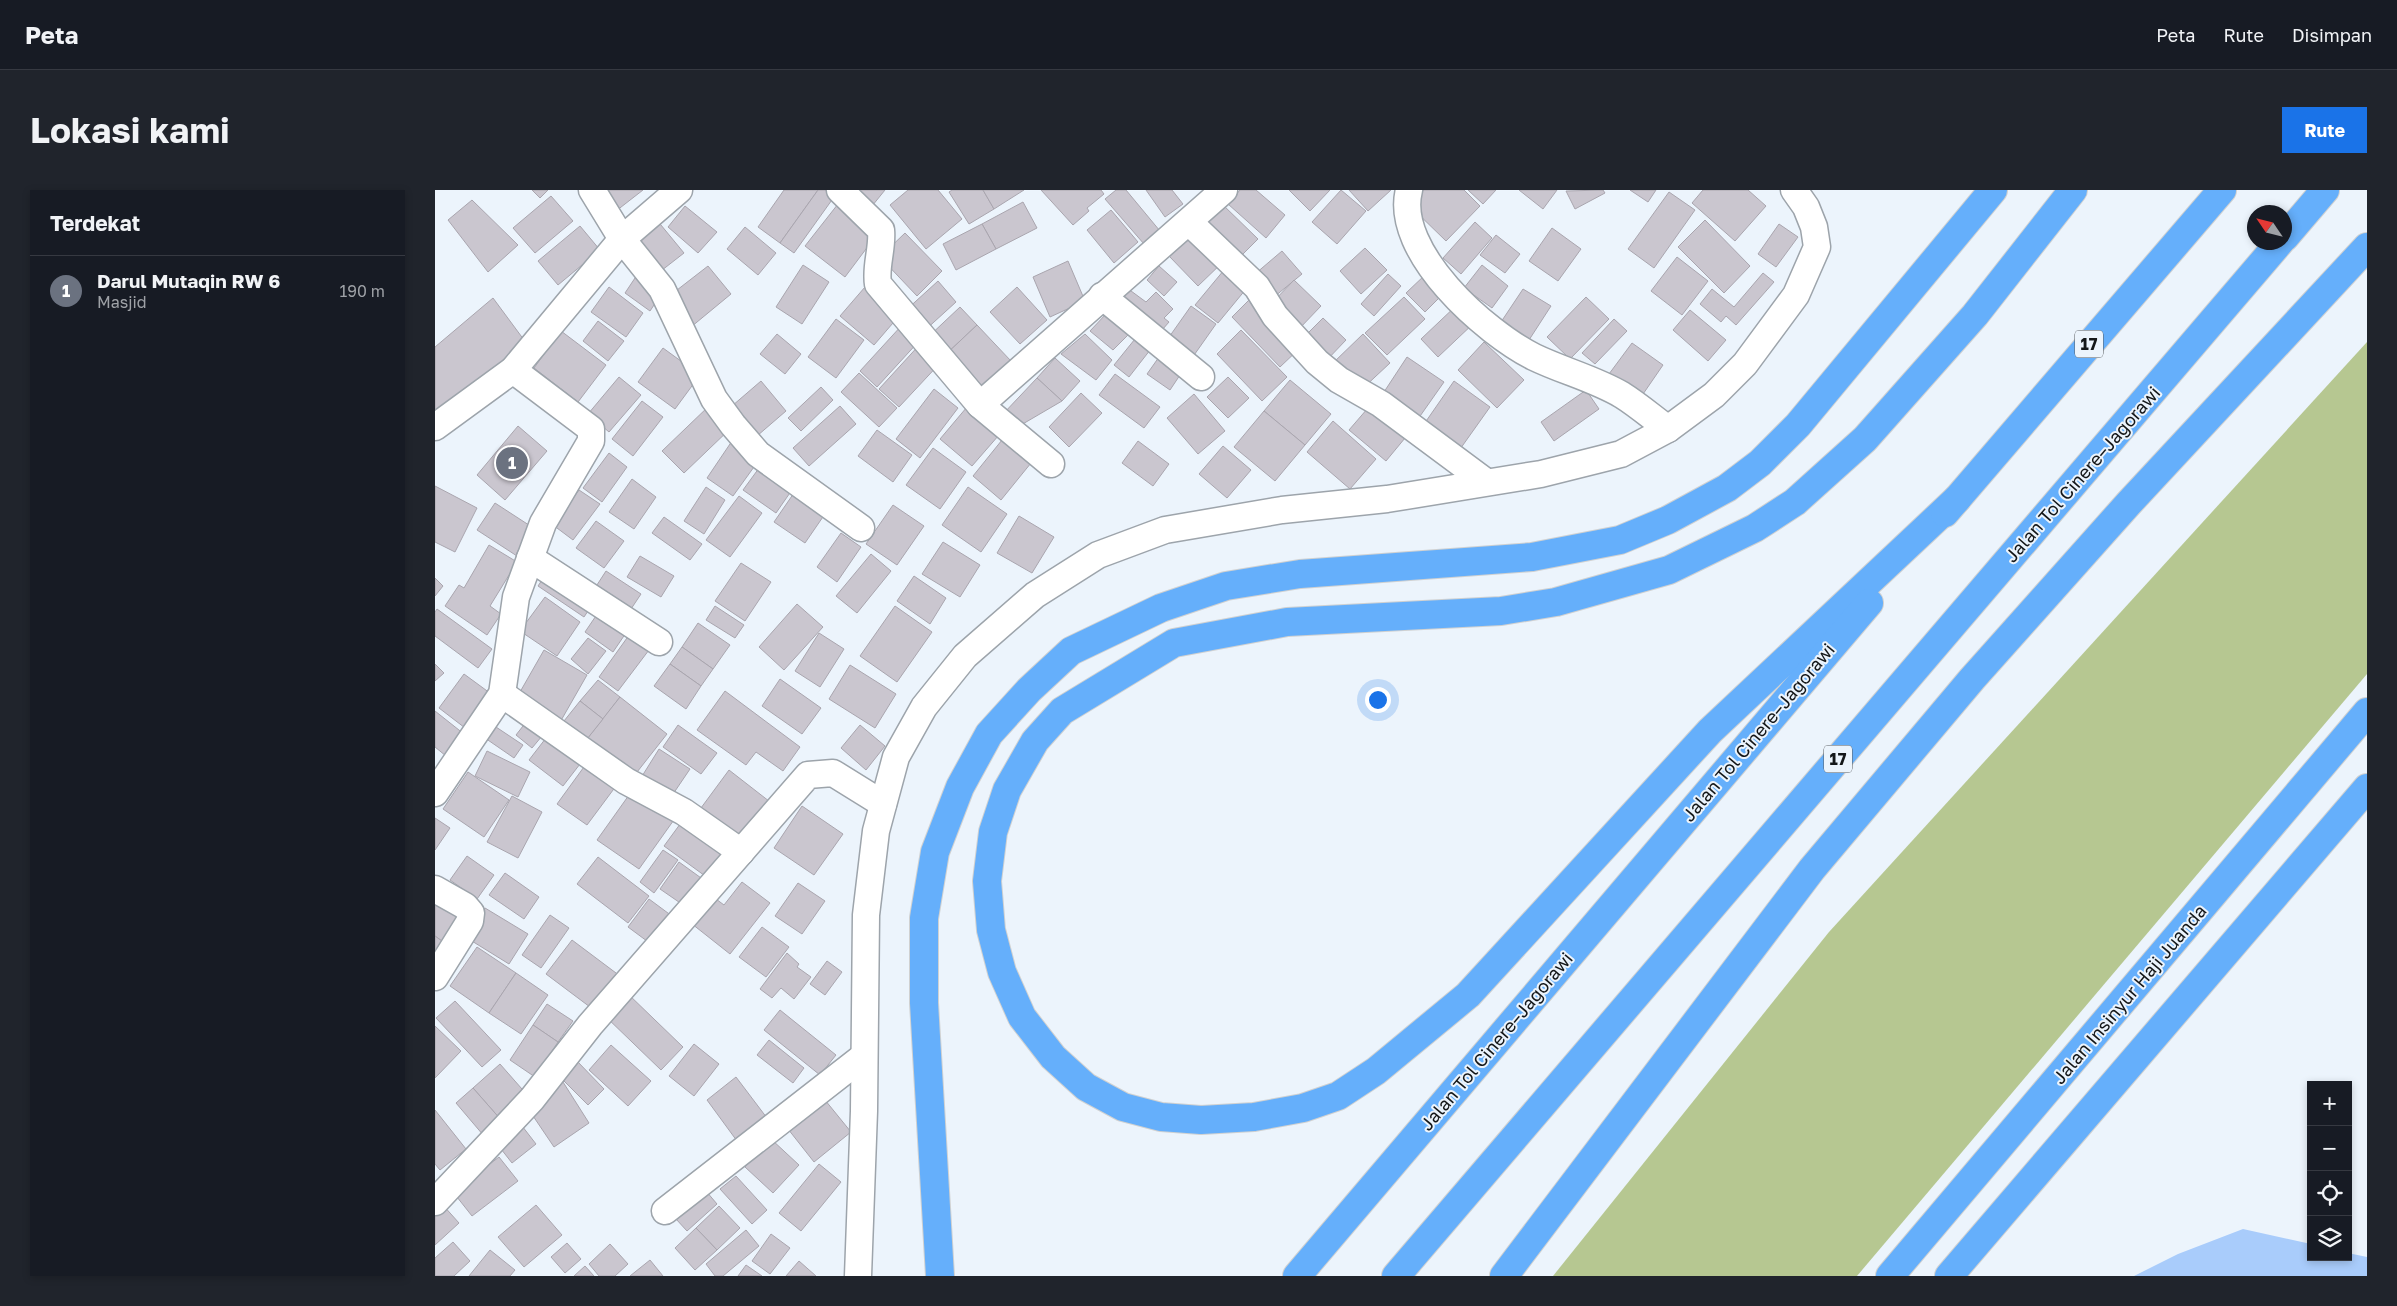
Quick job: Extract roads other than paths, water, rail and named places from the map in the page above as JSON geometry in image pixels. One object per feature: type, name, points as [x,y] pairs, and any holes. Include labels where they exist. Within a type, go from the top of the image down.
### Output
[{"type":"highway","points":[[940,1276],[924,1003],[926,909],[935,852],[959,788],[989,734],[1029,690],[1071,651],[1161,608],[1227,586],[1300,574],[1532,557],[1620,540],[1668,520],[1727,488],[1760,463],[1798,425],[1993,190]]},
{"type":"highway","points":[[1957,499],[1710,731],[1468,995],[1376,1071],[1338,1096],[1303,1108],[1254,1117],[1201,1120],[1161,1117],[1123,1107],[1086,1087],[1053,1057],[1022,1017],[1002,972],[991,930],[987,881],[993,832],[1012,782],[1035,741],[1062,710],[1174,644],[1287,622],[1501,611],[1556,602],[1669,570],[1755,528],[1795,502],[1865,438],[1975,315],[2073,190]]},
{"type":"highway","name":"Jalan Tol Cinere–Jagorawi","points":[[1297,1276],[2222,190]]},
{"type":"highway","points":[[2292,229],[2325,190]]},
{"type":"highway","points":[[1504,1276],[1831,846],[1972,679],[2129,503],[2367,247]]},
{"type":"highway","name":"Jalan Tol Cinere–Jagorawi","points":[[1396,1276],[2273,250]]},
{"type":"highway","name":"Jalan Insinyur Haji Juanda","points":[[1890,1276],[2367,712]]},
{"type":"highway","points":[[1949,1276],[2367,788]]},
{"type":"street","points":[[592,190],[622,239],[662,289],[714,399],[733,425],[758,454],[861,528]]},
{"type":"street","points":[[435,427],[513,370],[622,239],[679,190]]},
{"type":"street","points":[[840,190],[881,230],[882,238],[876,274],[878,284],[980,406],[1051,464]]},
{"type":"street","points":[[980,406],[1102,296],[1195,208],[1225,190]]},
{"type":"street","points":[[1409,190],[1407,197],[1409,218],[1414,239],[1429,267],[1491,331],[1535,357],[1622,396],[1668,429]]},
{"type":"street","points":[[858,1276],[864,1056],[865,915],[876,831],[896,757],[924,707],[965,656],[1035,595],[1098,554],[1165,530],[1282,510],[1387,499],[1541,474],[1621,454],[1668,429],[1714,394],[1745,364],[1796,295],[1817,247],[1814,227],[1806,207],[1794,190]]},
{"type":"street","points":[[1195,208],[1257,287],[1275,316],[1317,362],[1339,380],[1381,404],[1486,482]]},
{"type":"street","points":[[1102,296],[1201,377]]},
{"type":"street","points":[[435,793],[502,694],[516,596],[543,524],[591,441],[591,429],[513,370]]},
{"type":"street","points":[[530,558],[659,642]]},
{"type":"street","points":[[502,694],[626,781],[683,812],[741,852]]},
{"type":"street","points":[[435,1202],[532,1098],[590,1025],[809,775],[833,773],[883,804]]},
{"type":"street","points":[[435,889],[465,906],[471,913],[470,921],[435,977]]},
{"type":"street","points":[[665,1211],[864,1056]]},
{"type":"water","points":[[2243,1229],[2307,1243],[2307,1261],[2352,1261],[2352,1254],[2367,1257],[2367,1276],[2134,1276],[2178,1254]]},
{"type":"place","name":"Darul Mutaqin RW 6","points":[[512,463]]}]
